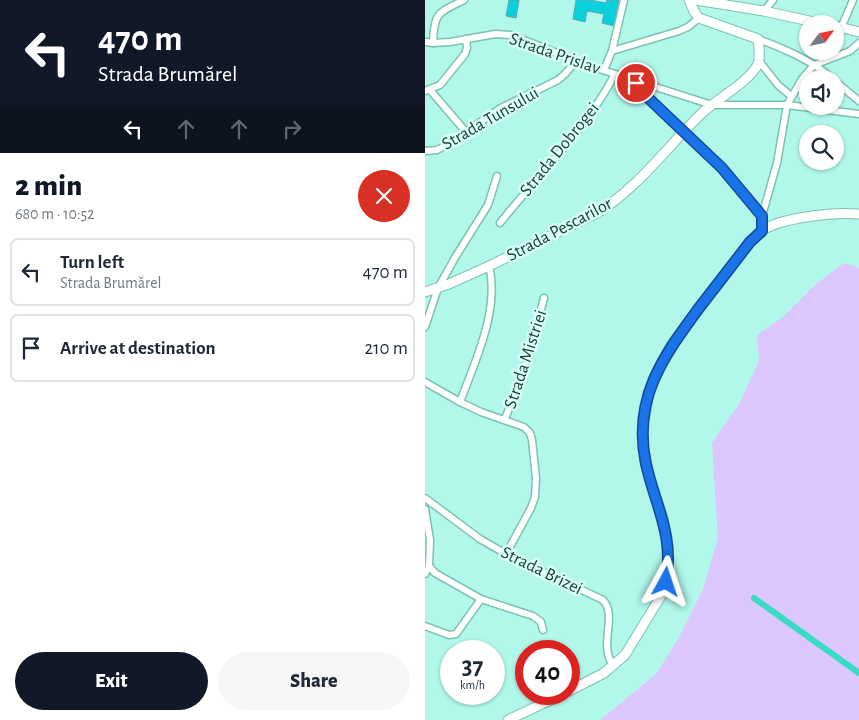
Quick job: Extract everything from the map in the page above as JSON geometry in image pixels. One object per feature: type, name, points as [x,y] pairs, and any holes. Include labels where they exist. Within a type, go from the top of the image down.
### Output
[{"type":"street","points":[[433,44],[433,26],[437,17],[446,9],[464,0]]},
{"type":"street","points":[[604,70],[612,50],[624,0]]},
{"type":"street","points":[[689,0],[699,18],[781,47],[821,70]]},
{"type":"street","points":[[696,0],[799,19]]},
{"type":"street","points":[[764,11],[770,0]]},
{"type":"street","points":[[844,16],[853,0]]},
{"type":"street","points":[[612,50],[679,31],[688,27],[699,18]]},
{"type":"street","points":[[844,28],[859,32]]},
{"type":"street","name":"Strada Prislav","points":[[425,42],[433,44],[495,34],[511,35],[576,61],[711,106],[787,105],[859,114]]},
{"type":"street","points":[[466,39],[467,48],[465,54],[440,85],[428,91],[466,132]]},
{"type":"street","points":[[758,40],[759,61],[778,85],[791,96]]},
{"type":"street","points":[[762,231],[762,216],[777,163],[787,105],[791,96],[814,65],[843,54],[859,44]]},
{"type":"street","name":"Strada Tunsului","points":[[425,151],[437,150],[501,108],[558,80],[576,61]]},
{"type":"street","name":"Strada Pescarilor","points":[[425,292],[489,266],[590,217],[610,205],[638,181],[711,106],[753,71],[759,61]]},
{"type":"street","name":"Strada Dobrogei","points":[[501,223],[573,137],[615,74]]},
{"type":"street","points":[[634,80],[644,94],[733,180],[762,216]]},
{"type":"street","points":[[844,88],[859,101]]},
{"type":"street","points":[[425,326],[437,288],[488,205],[497,176]]},
{"type":"street","points":[[580,686],[594,679],[625,655],[661,596],[666,582],[668,546],[663,518],[651,484],[643,443],[644,422],[651,384],[671,345],[745,249],[762,231],[801,218],[828,213],[859,214]]},
{"type":"street","points":[[460,402],[480,347],[490,308],[492,286],[489,266]]},
{"type":"street","name":"Strada Mistriei","points":[[505,419],[529,356],[545,298]]},
{"type":"street","points":[[425,382],[481,412],[524,427],[530,433],[536,488],[531,508],[506,554]]},
{"type":"street","name":"Strada Brizei","points":[[425,498],[480,539],[506,554],[603,600],[608,609],[606,647],[613,666]]},
{"type":"street","points":[[425,508],[430,540],[429,566],[425,574]]},
{"type":"street","points":[[429,566],[435,573],[481,599],[533,616],[541,622],[543,630]]},
{"type":"street","points":[[425,626],[449,635],[456,634],[481,599]]},
{"type":"street","points":[[508,720],[540,705]]},
{"type":"shaded area","points":[[844,263],[859,268],[859,720],[600,720],[656,674],[678,639],[703,589],[718,538],[712,443],[739,404],[759,361],[757,335],[783,317],[815,285]]},
{"type":"building","points":[[509,0],[519,0],[516,18],[506,16]]},
{"type":"building","points":[[576,0],[606,3],[607,0],[619,0],[614,26],[602,23],[604,14],[587,11],[585,22],[573,19]]},
{"type":"waterway","points":[[754,598],[859,673]]},
{"type":"route","points":[[636,83],[644,94],[733,180],[762,216],[762,231],[750,242],[671,345],[661,362],[649,391],[643,443],[645,460],[663,518],[668,546],[666,582]]}]
